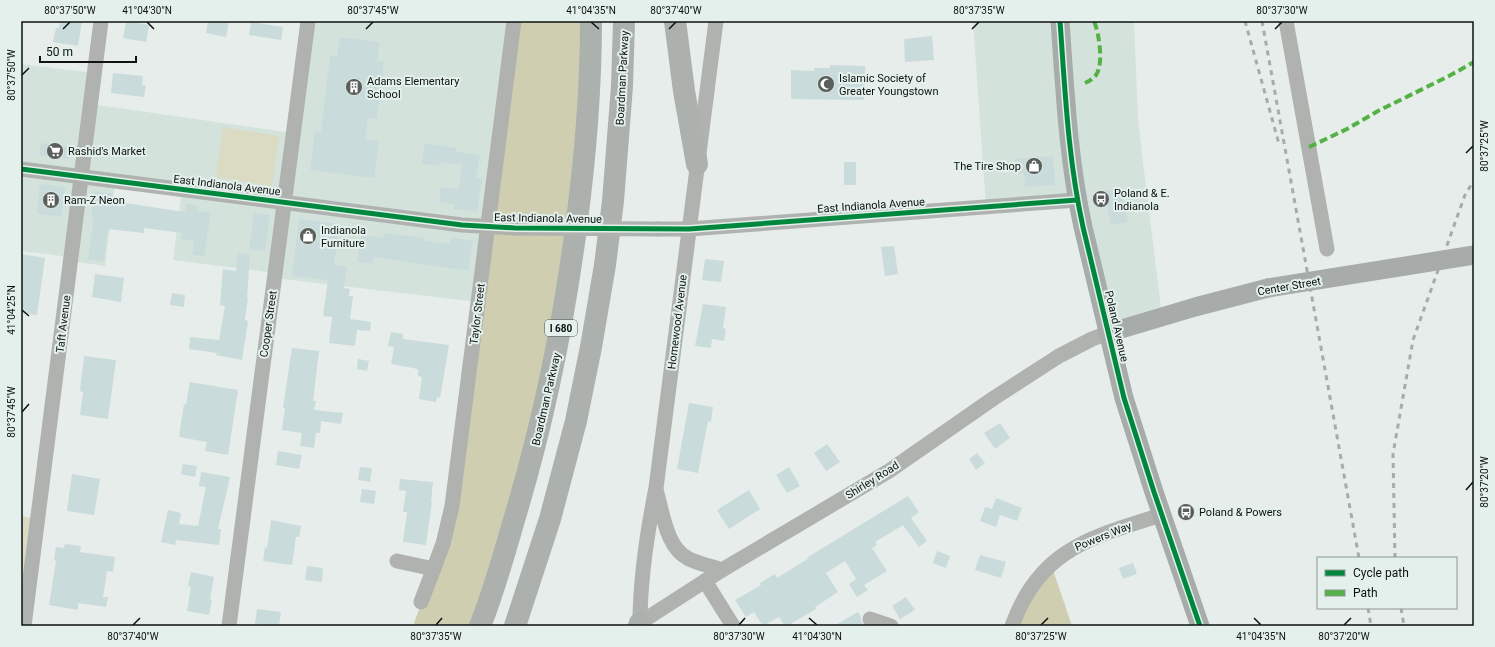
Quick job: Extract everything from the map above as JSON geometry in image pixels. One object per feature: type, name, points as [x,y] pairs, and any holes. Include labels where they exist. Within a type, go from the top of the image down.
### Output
[{"type":"highway","name":"Boardman Parkway","points":[[480,626],[500,568],[528,474],[556,357],[568,290],[581,190],[589,91],[591,21]]},
{"type":"highway","name":"Boardman Parkway","points":[[515,626],[550,520],[576,421],[591,348],[614,201],[622,86],[624,21]]},
{"type":"highway","points":[[675,21],[684,91],[697,164]]},
{"type":"main road","name":"Poland Avenue","points":[[1060,21],[1069,142],[1077,200],[1124,398],[1161,515],[1200,626]]},
{"type":"main road","name":"Center Street","points":[[1108,333],[1195,307],[1268,288],[1474,255]]},
{"type":"street","name":"Taft Avenue","points":[[24,626],[101,21]]},
{"type":"street","name":"Cooper Street","points":[[228,626],[308,21]]},
{"type":"street","name":"Taylor Street","points":[[421,602],[443,544],[452,506],[514,21]]},
{"type":"street","name":"Homewood Avenue","points":[[638,625],[648,525],[656,488],[716,21]]},
{"type":"street","points":[[1286,21],[1327,249]]},
{"type":"street","name":"East Indianola Avenue","points":[[21,169],[462,225],[515,228],[689,229],[1077,200]]},
{"type":"street","name":"Shirley Road","points":[[638,625],[722,570],[889,471],[994,398],[1060,356],[1092,339],[1108,333]]},
{"type":"street","points":[[656,488],[669,534],[675,546],[689,559],[722,570]]},
{"type":"street","name":"Powers Way","points":[[1012,626],[1024,598],[1039,577],[1062,554],[1100,535],[1161,515]]},
{"type":"street","points":[[397,561],[434,569]]},
{"type":"street","points":[[705,581],[733,626]]},
{"type":"street","points":[[870,619],[891,626]]},
{"type":"shaded area","points":[[308,21],[514,21],[478,302],[274,278],[275,273],[173,260],[182,190],[115,181],[105,266],[71,261],[71,257],[21,251],[21,64],[94,73],[91,104],[293,133]]},
{"type":"shaded area","points":[[973,21],[1134,21],[1138,120],[1162,317],[1108,333],[1077,200],[986,207]]},
{"type":"green space","points":[[514,21],[591,21],[568,290],[480,626],[413,626],[443,544]]},
{"type":"green space","points":[[223,127],[279,136],[272,186],[216,177]]},
{"type":"green space","points":[[21,516],[38,519],[30,584],[21,583]]},
{"type":"green space","points":[[1051,564],[1072,626],[1012,626]]},
{"type":"building","points":[[60,21],[82,21],[78,46],[53,42],[56,28],[59,28]]},
{"type":"building","points":[[126,21],[149,25],[146,42],[123,38]]},
{"type":"building","points":[[208,21],[229,21],[226,37],[206,33]]},
{"type":"building","points":[[251,22],[283,27],[281,40],[249,35]]},
{"type":"building","points":[[932,36],[934,60],[905,62],[904,39]]},
{"type":"building","name":"Adams Elementary School","points":[[340,37],[380,42],[377,61],[384,61],[377,119],[368,118],[365,139],[379,141],[374,178],[310,170],[315,131],[321,132],[330,55],[337,56]]},
{"type":"building","name":"Islamic Society of Greater Youngstown","points":[[830,65],[865,66],[864,100],[791,99],[791,70],[814,71],[814,68],[830,68]]},
{"type":"building","points":[[113,73],[143,76],[142,85],[146,86],[144,97],[111,93]]},
{"type":"building","name":"Rashid's Market","points":[[41,143],[70,147],[69,159],[39,155]]},
{"type":"building","points":[[425,143],[456,148],[456,151],[480,156],[476,178],[482,179],[477,212],[454,209],[455,204],[439,202],[441,187],[459,189],[462,165],[440,162],[440,166],[422,164]]},
{"type":"building","name":"The Tire Shop","points":[[1053,156],[1055,185],[1025,187],[1024,173],[1015,174],[1014,159]]},
{"type":"building","points":[[844,162],[856,162],[856,185],[844,185]]},
{"type":"building","name":"Ram-Z Neon","points":[[40,184],[65,187],[61,217],[37,214]]},
{"type":"building","points":[[1121,188],[1128,222],[1111,225],[1104,191]]},
{"type":"building","points":[[95,191],[113,194],[112,201],[185,212],[186,204],[199,206],[198,211],[211,212],[204,256],[192,255],[194,241],[181,239],[182,233],[144,228],[144,233],[108,229],[104,261],[88,260],[94,217],[91,217]]},
{"type":"building","points":[[254,213],[270,215],[265,251],[249,249]]},
{"type":"building","points":[[299,219],[339,224],[334,265],[347,267],[344,288],[350,289],[349,296],[353,296],[350,319],[371,322],[370,331],[357,330],[355,346],[329,343],[332,317],[323,316],[328,280],[292,276]]},
{"type":"building","points":[[385,233],[424,238],[424,241],[450,244],[451,238],[473,241],[468,271],[374,257],[373,264],[357,262],[361,235],[384,238]]},
{"type":"building","points":[[894,246],[898,274],[885,276],[881,247]]},
{"type":"building","points":[[238,253],[250,255],[248,297],[245,320],[248,321],[242,360],[216,355],[217,353],[189,349],[190,337],[219,340],[225,306],[220,305],[223,269],[236,271]]},
{"type":"building","points":[[21,254],[45,258],[37,315],[21,313]]},
{"type":"building","points":[[705,259],[724,261],[721,282],[702,280]]},
{"type":"building","points":[[95,274],[124,278],[121,302],[92,297]]},
{"type":"building","points":[[172,293],[185,295],[184,307],[170,305]]},
{"type":"building","points":[[703,304],[726,307],[723,328],[726,329],[724,341],[712,339],[711,348],[695,346]]},
{"type":"building","points":[[391,332],[403,334],[403,339],[449,345],[440,398],[437,397],[436,402],[419,399],[422,377],[418,376],[418,369],[391,364],[394,347],[388,346]]},
{"type":"building","points":[[292,348],[319,351],[313,401],[316,401],[314,410],[343,413],[341,424],[321,421],[320,433],[316,433],[314,448],[300,446],[302,433],[282,430],[285,408],[283,408]]},
{"type":"building","points":[[84,356],[116,360],[108,419],[80,415],[83,392],[80,391]]},
{"type":"building","points":[[358,359],[369,361],[367,371],[357,369]]},
{"type":"building","points":[[190,382],[238,390],[228,455],[205,451],[207,442],[179,437],[184,404],[186,405]]},
{"type":"building","points":[[689,403],[713,407],[711,422],[708,421],[698,473],[677,469]]},
{"type":"building","points":[[1000,423],[1010,438],[995,449],[984,433]]},
{"type":"building","points":[[827,444],[840,462],[826,471],[814,453]]},
{"type":"building","points":[[278,451],[302,455],[299,469],[276,465]]},
{"type":"building","points":[[977,453],[985,463],[976,470],[969,459]]},
{"type":"building","points":[[183,464],[197,466],[195,477],[181,474]]},
{"type":"building","points":[[360,467],[372,468],[370,482],[358,480]]},
{"type":"building","points":[[789,467],[800,486],[787,493],[776,475]]},
{"type":"building","points":[[201,472],[230,477],[218,529],[221,529],[219,545],[176,540],[175,545],[161,542],[168,510],[181,513],[179,524],[198,526],[206,487],[199,486]]},
{"type":"building","points":[[72,474],[100,479],[94,515],[67,511]]},
{"type":"building","points":[[400,479],[433,482],[432,502],[426,545],[403,542],[407,512],[403,512],[406,491],[399,490]]},
{"type":"building","points":[[362,489],[376,491],[374,504],[360,502]]},
{"type":"building","points":[[749,490],[760,509],[729,529],[717,510]]},
{"type":"building","points":[[908,496],[919,512],[911,518],[927,541],[919,547],[903,525],[875,542],[877,545],[872,548],[887,571],[864,585],[868,590],[857,597],[849,584],[856,579],[845,561],[826,573],[838,592],[815,607],[816,609],[787,626],[785,626],[779,617],[763,626],[754,612],[746,617],[735,600],[761,585],[760,583],[775,574],[777,578],[809,558],[808,557]]},
{"type":"building","points":[[996,498],[1022,508],[1017,521],[1000,515],[996,527],[980,521],[985,507],[992,509]]},
{"type":"building","points":[[271,520],[301,526],[299,537],[296,537],[292,565],[263,561],[265,547],[267,548]]},
{"type":"building","points":[[65,544],[81,546],[80,552],[115,557],[113,572],[107,571],[103,597],[108,597],[106,607],[78,603],[78,610],[49,605],[56,561],[54,560],[56,547],[64,548]]},
{"type":"building","points":[[937,551],[950,556],[946,568],[933,563]]},
{"type":"building","points":[[980,555],[1006,562],[1001,578],[975,570]]},
{"type":"building","points":[[1133,563],[1137,574],[1123,579],[1119,568]]},
{"type":"building","points":[[307,566],[323,568],[322,582],[305,580]]},
{"type":"building","points":[[191,572],[214,577],[209,615],[187,611],[191,587],[188,586]]},
{"type":"building","points":[[906,597],[915,610],[900,619],[892,606]]},
{"type":"building","points":[[257,609],[281,612],[279,626],[255,624]]},
{"type":"building","points":[[858,612],[861,617],[861,621],[865,626],[834,626]]},
{"type":"railway","points":[[1245,21],[1279,144]]},
{"type":"railway","points":[[1262,21],[1359,557]]},
{"type":"railway","points":[[1395,557],[1393,454],[1413,340],[1465,195],[1474,180]]},
{"type":"railway","points":[[1368,609],[1371,626]]},
{"type":"railway","points":[[1401,609],[1404,626]]},
{"type":"marked path","points":[[1085,83],[1096,75],[1100,64],[1099,40],[1094,21]]},
{"type":"marked path","points":[[1309,147],[1347,129],[1378,111],[1474,62]]},
{"type":"cycle path","points":[[1060,21],[1070,150],[1083,227],[1124,398],[1154,492],[1200,626]]},
{"type":"cycle path","points":[[21,169],[462,225],[515,228],[689,229],[1077,200]]},
{"type":"place","name":"Islamic Society of Greater Youngstown","points":[[826,84]]},
{"type":"place","name":"Adams Elementary School","points":[[354,87]]},
{"type":"place","name":"Rashid's Market","points":[[55,151]]},
{"type":"place","name":"The Tire Shop","points":[[1034,166]]},
{"type":"place","name":"Poland & E. Indianola","points":[[1101,199]]},
{"type":"place","name":"Ram-Z Neon","points":[[51,200]]},
{"type":"place","name":"Indianola Furniture","points":[[308,236]]},
{"type":"place","name":"Poland & Powers","points":[[1186,512]]}]
